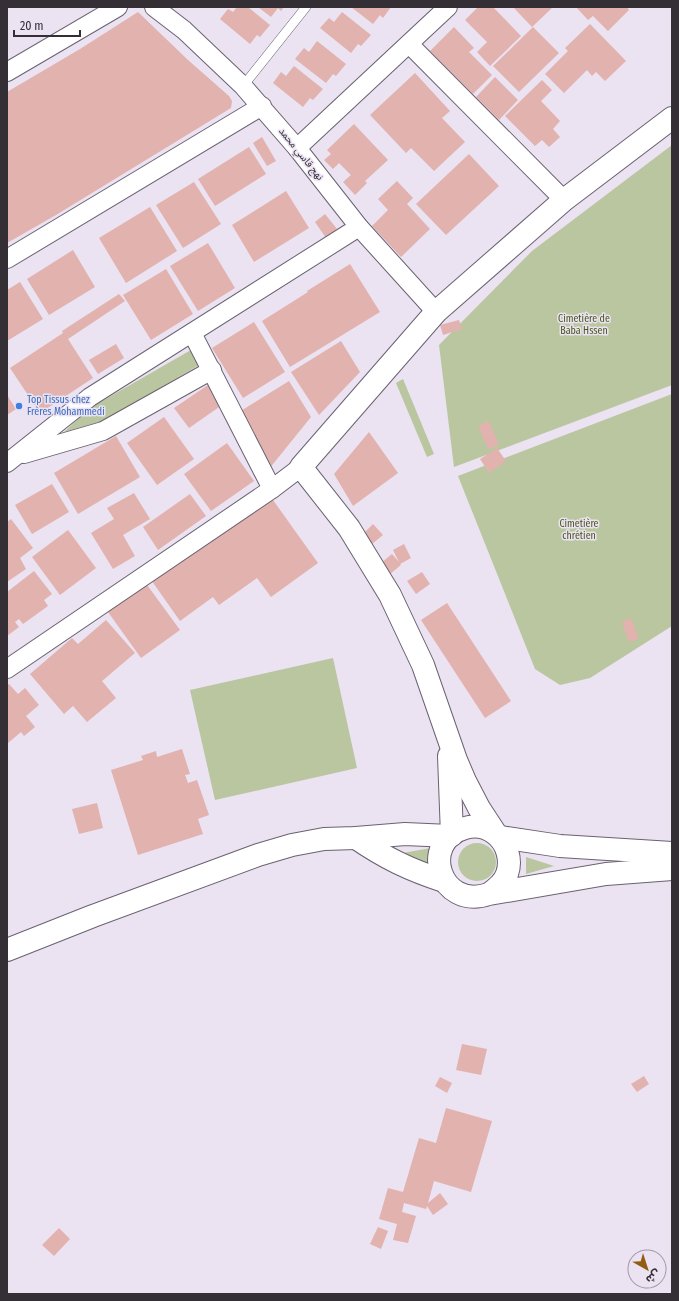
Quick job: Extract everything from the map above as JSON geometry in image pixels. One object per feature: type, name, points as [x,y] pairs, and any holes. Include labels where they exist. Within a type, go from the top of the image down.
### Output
[{"type":"main road","points":[[489,894],[499,886],[507,875],[509,862],[507,849],[479,808],[465,781],[423,665],[390,594],[349,528],[301,467],[436,312],[564,200],[672,118]]},
{"type":"main road","points":[[449,739],[451,835]]},
{"type":"main road","points":[[672,853],[560,846],[498,836],[483,828],[470,827],[457,831],[451,835],[440,852],[439,862],[440,872],[449,887],[464,896],[481,897],[489,894],[606,874],[672,869]]},
{"type":"main road","points":[[7,950],[93,916],[258,855],[292,845],[324,839],[405,834],[451,835]]},
{"type":"main road","points":[[356,838],[397,864],[444,880]]},
{"type":"street","points":[[7,72],[118,7]]},
{"type":"street","name":"نهج قاسي محمد","points":[[154,7],[184,30],[262,106],[359,227],[436,312]]},
{"type":"street","points":[[297,148],[448,7]]},
{"type":"street","points":[[409,44],[564,200]]},
{"type":"street","points":[[7,259],[262,106]]},
{"type":"street","points":[[10,460],[90,397],[359,227]]},
{"type":"street","points":[[192,333],[272,489]]},
{"type":"street","points":[[10,460],[103,431],[212,370]]},
{"type":"street","points":[[7,669],[272,489],[301,467]]},
{"type":"lane","points":[[243,86],[306,7]]},
{"type":"green space","name":"Cimetière de Baba Hssen","points":[[672,145],[672,385],[454,467],[439,345],[532,251]]},
{"type":"green space","points":[[191,350],[199,365],[106,420],[64,432],[90,408]]},
{"type":"green space","points":[[403,379],[434,454],[427,457],[396,383]]},
{"type":"green space","name":"Cimetière chrétien","points":[[672,394],[672,626],[590,678],[560,685],[535,669],[458,476]]},
{"type":"green space","points":[[333,658],[357,768],[215,800],[190,690]]},
{"type":"green space","points":[[473,843],[481,843],[491,848],[495,855],[495,869],[491,876],[481,881],[473,881],[463,876],[461,873],[458,866],[458,858],[463,848],[466,846]]},
{"type":"green space","points":[[431,848],[428,866],[397,854]]},
{"type":"green space","points":[[526,857],[554,866],[526,874]]},
{"type":"building","points":[[237,7],[248,7],[270,25],[260,37],[257,35],[250,44],[220,19],[228,9],[233,12]]},
{"type":"building","points":[[258,7],[284,7],[281,11],[278,8],[271,17]]},
{"type":"building","points":[[351,7],[391,7],[383,18],[380,15],[373,24]]},
{"type":"building","points":[[478,7],[493,7],[521,36],[490,66],[477,52],[487,42],[465,20]]},
{"type":"building","points":[[513,7],[553,7],[532,27]]},
{"type":"building","points":[[576,7],[627,7],[629,10],[608,31],[593,16],[588,20]]},
{"type":"building","points":[[138,12],[188,60],[229,96],[232,101],[231,108],[56,215],[7,243],[7,92],[80,49]]},
{"type":"building","points":[[342,12],[371,35],[361,46],[358,44],[351,53],[320,28],[329,18],[334,22]]},
{"type":"building","points":[[590,24],[626,61],[605,81],[596,72],[592,76],[587,70],[564,93],[545,74],[568,51],[565,48]]},
{"type":"building","points":[[454,27],[474,48],[469,52],[492,75],[473,94],[430,51]]},
{"type":"building","points":[[533,27],[559,53],[519,92],[493,66]]},
{"type":"building","points":[[317,41],[346,64],[336,76],[333,74],[326,83],[295,59],[304,48],[309,52]]},
{"type":"building","points":[[294,66],[323,89],[313,100],[310,98],[303,107],[273,83],[281,72],[286,76]]},
{"type":"building","points":[[415,73],[450,111],[442,118],[465,142],[434,171],[411,148],[406,153],[370,115]]},
{"type":"building","points":[[495,77],[518,100],[499,120],[476,97]]},
{"type":"building","points":[[542,80],[552,90],[541,101],[560,121],[553,129],[560,137],[549,147],[542,140],[535,146],[505,116]]},
{"type":"building","points":[[354,124],[388,160],[365,181],[367,183],[355,195],[343,182],[351,175],[339,163],[333,169],[324,160],[331,154],[327,150]]},
{"type":"building","points":[[262,137],[276,161],[267,166],[253,143]]},
{"type":"building","points":[[249,147],[266,174],[215,206],[198,179]]},
{"type":"building","points":[[469,154],[499,186],[446,235],[416,204]]},
{"type":"building","points":[[397,181],[413,198],[407,204],[430,229],[401,257],[372,226],[388,210],[378,199]]},
{"type":"building","points":[[194,182],[221,224],[183,248],[156,205]]},
{"type":"building","points":[[286,191],[309,228],[254,262],[232,225]]},
{"type":"building","points":[[150,207],[177,251],[126,283],[99,238]]},
{"type":"building","points":[[325,214],[337,229],[326,238],[315,222]]},
{"type":"building","points":[[208,243],[235,288],[198,311],[170,266]]},
{"type":"building","points":[[73,250],[95,287],[49,315],[27,279]]},
{"type":"building","points":[[350,264],[380,312],[290,367],[262,321]]},
{"type":"building","points":[[166,269],[193,314],[151,340],[123,295]]},
{"type":"building","points":[[20,282],[43,319],[7,341],[7,290]]},
{"type":"building","points":[[119,294],[125,301],[68,339],[93,378],[40,413],[10,368],[63,333],[62,331]]},
{"type":"building","points":[[459,320],[462,329],[443,335],[440,325]]},
{"type":"building","points":[[254,322],[285,372],[243,398],[212,348]]},
{"type":"building","points":[[341,341],[360,372],[319,415],[291,372]]},
{"type":"building","points":[[116,344],[124,358],[98,374],[89,360]]},
{"type":"building","points":[[289,381],[311,417],[269,469],[239,412]]},
{"type":"building","points":[[208,385],[222,405],[189,428],[174,408]]},
{"type":"building","points":[[7,395],[16,409],[7,415]]},
{"type":"building","points":[[164,417],[194,459],[157,485],[127,443]]},
{"type":"building","points":[[489,421],[499,445],[488,449],[478,426]]},
{"type":"building","points":[[369,432],[398,473],[353,506],[334,474]]},
{"type":"building","points":[[116,436],[140,477],[78,514],[54,473]]},
{"type":"building","points":[[227,443],[254,481],[211,511],[184,474]]},
{"type":"building","points":[[497,448],[506,461],[489,473],[480,459]]},
{"type":"building","points":[[52,484],[69,512],[32,534],[15,505]]},
{"type":"building","points":[[134,493],[150,519],[123,535],[135,556],[113,569],[91,533],[114,519],[107,508]]},
{"type":"building","points":[[268,493],[318,563],[271,597],[257,578],[219,605],[213,597],[180,621],[149,577]]},
{"type":"building","points":[[190,494],[206,516],[158,550],[143,527]]},
{"type":"building","points":[[11,519],[33,548],[20,558],[26,569],[7,582],[7,522]]},
{"type":"building","points":[[373,524],[383,535],[372,544],[363,534]]},
{"type":"building","points":[[68,530],[96,568],[60,595],[32,557]]},
{"type":"building","points":[[404,544],[411,558],[400,564],[401,565],[390,574],[381,563],[392,554],[399,562],[393,550]]},
{"type":"building","points":[[34,571],[52,594],[44,600],[48,606],[23,624],[19,619],[15,622],[19,627],[7,636],[7,592]]},
{"type":"building","points":[[422,572],[430,584],[416,594],[407,581]]},
{"type":"building","points":[[142,578],[180,630],[141,658],[103,605]]},
{"type":"building","points":[[447,603],[511,701],[485,718],[421,620]]},
{"type":"building","points":[[631,618],[639,638],[629,642],[622,622]]},
{"type":"building","points":[[106,620],[135,653],[102,681],[116,698],[87,722],[73,706],[64,714],[30,674],[72,638],[78,644]]},
{"type":"building","points":[[9,684],[18,694],[25,688],[39,705],[26,716],[35,727],[24,736],[21,732],[8,743],[7,685]]},
{"type":"building","points":[[182,749],[190,774],[185,775],[188,783],[197,780],[209,815],[198,819],[203,834],[138,855],[111,770],[143,760],[141,756],[156,751],[157,757]]},
{"type":"building","points":[[97,803],[103,828],[79,834],[72,809]]},
{"type":"building","points":[[462,1044],[487,1049],[481,1075],[456,1070]]},
{"type":"building","points":[[644,1076],[649,1084],[637,1092],[631,1084]]},
{"type":"building","points":[[440,1077],[452,1083],[447,1093],[435,1086]]},
{"type":"building","points":[[446,1108],[492,1121],[471,1192],[434,1181],[428,1203],[440,1193],[448,1204],[433,1215],[427,1206],[426,1209],[404,1203],[402,1212],[416,1216],[408,1243],[393,1240],[397,1224],[379,1219],[388,1188],[403,1192],[419,1138],[436,1143]]},
{"type":"building","points":[[378,1227],[388,1231],[381,1249],[370,1244]]},
{"type":"building","points":[[59,1228],[70,1239],[54,1256],[42,1245]]},
{"type":"place","name":"Top Tissus chez Frères Mohammedi","points":[[19,406]]}]
